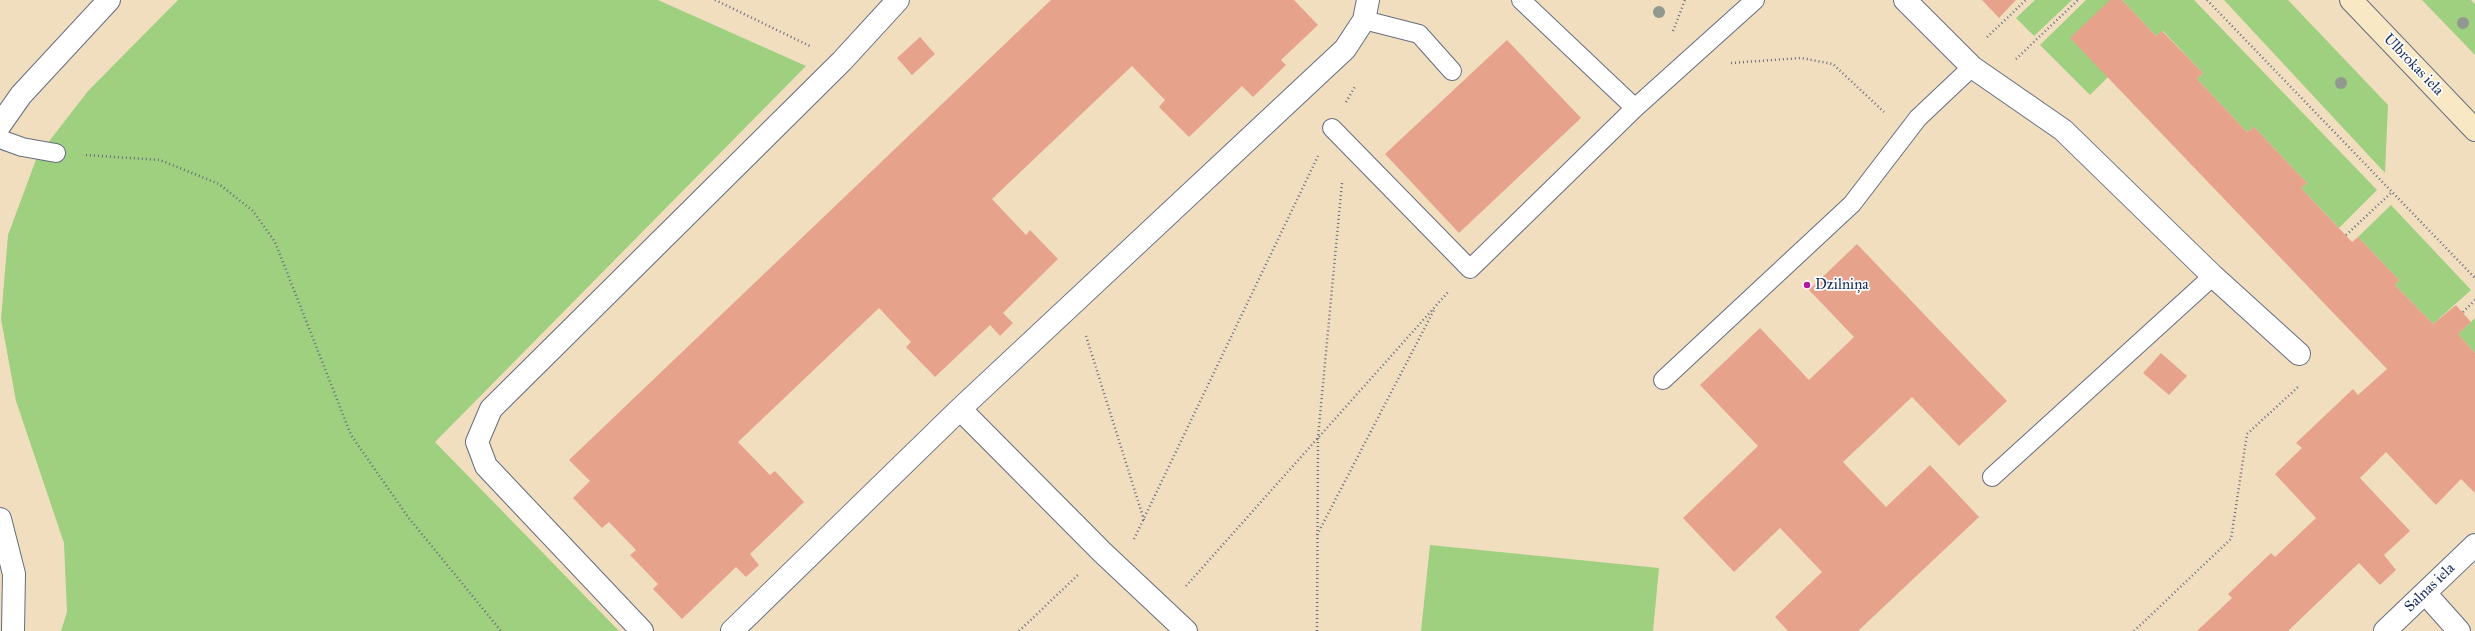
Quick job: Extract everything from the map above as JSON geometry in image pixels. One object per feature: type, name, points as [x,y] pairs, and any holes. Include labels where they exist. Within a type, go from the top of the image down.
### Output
[{"type":"main road","name":"Ulbrokas iela","points":[[2351,0],[2475,130]]},
{"type":"street","points":[[0,125],[21,95],[109,0]]},
{"type":"street","points":[[642,631],[486,466],[477,442],[491,409],[842,61],[898,0]]},
{"type":"street","points":[[1905,0],[1972,67],[2063,130],[2213,276],[2299,354]]},
{"type":"street","points":[[732,631],[960,409],[1345,49],[1366,10]]},
{"type":"street","points":[[960,409],[1107,557],[1186,631]]},
{"type":"street","points":[[0,520],[14,574],[13,631]]},
{"type":"street","name":"Salnas iela","points":[[2385,631],[2475,545]]},
{"type":"street","points":[[2425,593],[2459,631]]},
{"type":"lane","points":[[1521,0],[1635,108]]},
{"type":"lane","points":[[1332,128],[1470,269],[1635,108],[1755,0]]},
{"type":"lane","points":[[1366,10],[1419,34],[1452,71]]},
{"type":"lane","points":[[1663,380],[1852,204],[1918,118],[1972,67]]},
{"type":"lane","points":[[0,140],[22,147],[56,153]]},
{"type":"lane","points":[[1992,477],[2213,276]]},
{"type":"path","points":[[715,0],[842,61]]},
{"type":"path","points":[[1972,67],[1980,44],[2026,0]]},
{"type":"path","points":[[2014,61],[2078,0]]},
{"type":"path","points":[[2207,0],[2475,278]]},
{"type":"path","points":[[1677,70],[1763,59],[1801,58],[1834,64],[1906,133]]},
{"type":"path","points":[[1019,631],[1107,557],[1136,538],[1332,128],[1358,81]]},
{"type":"path","points":[[56,153],[160,160],[219,184],[253,211],[275,242],[351,435],[408,517],[501,631]]},
{"type":"path","points":[[1317,631],[1318,437],[1342,179]]},
{"type":"path","points":[[2346,235],[2392,192]]},
{"type":"path","points":[[1165,611],[1318,437],[1470,269]]},
{"type":"path","points":[[2463,312],[2475,300]]},
{"type":"path","points":[[1076,301],[1144,520]]},
{"type":"path","points":[[1317,536],[1436,306]]},
{"type":"path","points":[[2134,631],[2231,539],[2247,434],[2315,373],[2299,354]]},
{"type":"green space","points":[[178,0],[658,0],[806,66],[435,442],[619,631],[61,631],[67,612],[64,543],[16,401],[1,319],[8,235],[37,157],[88,91]]},
{"type":"green space","points":[[2035,0],[2072,0],[2034,36],[2016,18]]},
{"type":"green space","points":[[2086,0],[2110,0],[2108,77],[2090,95],[2040,45]]},
{"type":"green space","points":[[2122,0],[2194,0],[2377,190],[2339,228],[2301,188],[2307,183],[2254,127],[2247,132],[2197,79],[2203,73],[2163,31],[2156,36]]},
{"type":"green space","points":[[2224,0],[2288,0],[2388,105],[2385,173]]},
{"type":"green space","points":[[2422,0],[2471,0],[2475,4],[2475,55]]},
{"type":"green space","points":[[2391,205],[2471,290],[2433,324],[2395,285],[2399,280],[2358,237]]},
{"type":"green space","points":[[2475,318],[2475,353],[2458,334]]},
{"type":"green space","points":[[1430,545],[1659,568],[1653,631],[1421,631]]},
{"type":"building","points":[[1051,0],[1294,0],[1318,25],[1281,60],[1286,65],[1253,97],[1242,86],[1189,137],[1159,107],[1165,100],[1132,66],[992,199],[1026,235],[1030,230],[1058,259],[1003,313],[1013,323],[1000,336],[990,325],[935,377],[906,347],[911,342],[879,308],[738,442],[770,475],[775,471],[804,502],[750,554],[759,565],[746,577],[736,567],[682,619],[653,589],[658,584],[630,555],[636,550],[609,522],[602,528],[573,498],[590,481],[569,460]]},
{"type":"building","points":[[1982,0],[2016,0],[1999,18]]},
{"type":"building","points":[[2110,0],[2122,0],[2156,36],[2162,31],[2203,73],[2197,79],[2247,132],[2254,127],[2307,183],[2301,188],[2352,242],[2358,237],[2399,280],[2395,285],[2433,324],[2456,305],[2471,322],[2458,334],[2475,353],[2475,493],[2461,479],[2436,505],[2386,452],[2360,478],[2410,531],[2384,555],[2396,570],[2380,585],[2359,563],[2288,631],[2197,631],[2232,598],[2228,594],[2271,553],[2275,557],[2316,518],[2275,474],[2302,448],[2296,443],[2353,389],[2358,395],[2387,369],[2070,38]]},
{"type":"building","points":[[920,37],[935,54],[912,75],[897,58]]},
{"type":"building","points":[[1507,40],[1581,118],[1459,233],[1385,154]]},
{"type":"building","points":[[1857,244],[2007,401],[1959,446],[1912,397],[1843,462],[1886,507],[1930,465],[1979,517],[1858,631],[1788,631],[1775,617],[1822,572],[1780,528],[1734,572],[1683,518],[1758,446],[1700,385],[1760,328],[1809,380],[1854,337],[1809,290]]},
{"type":"building","points":[[2161,353],[2187,376],[2169,395],[2143,373]]},
{"type":"place","name":"Dzilniņa","points":[[1807,285]]}]
